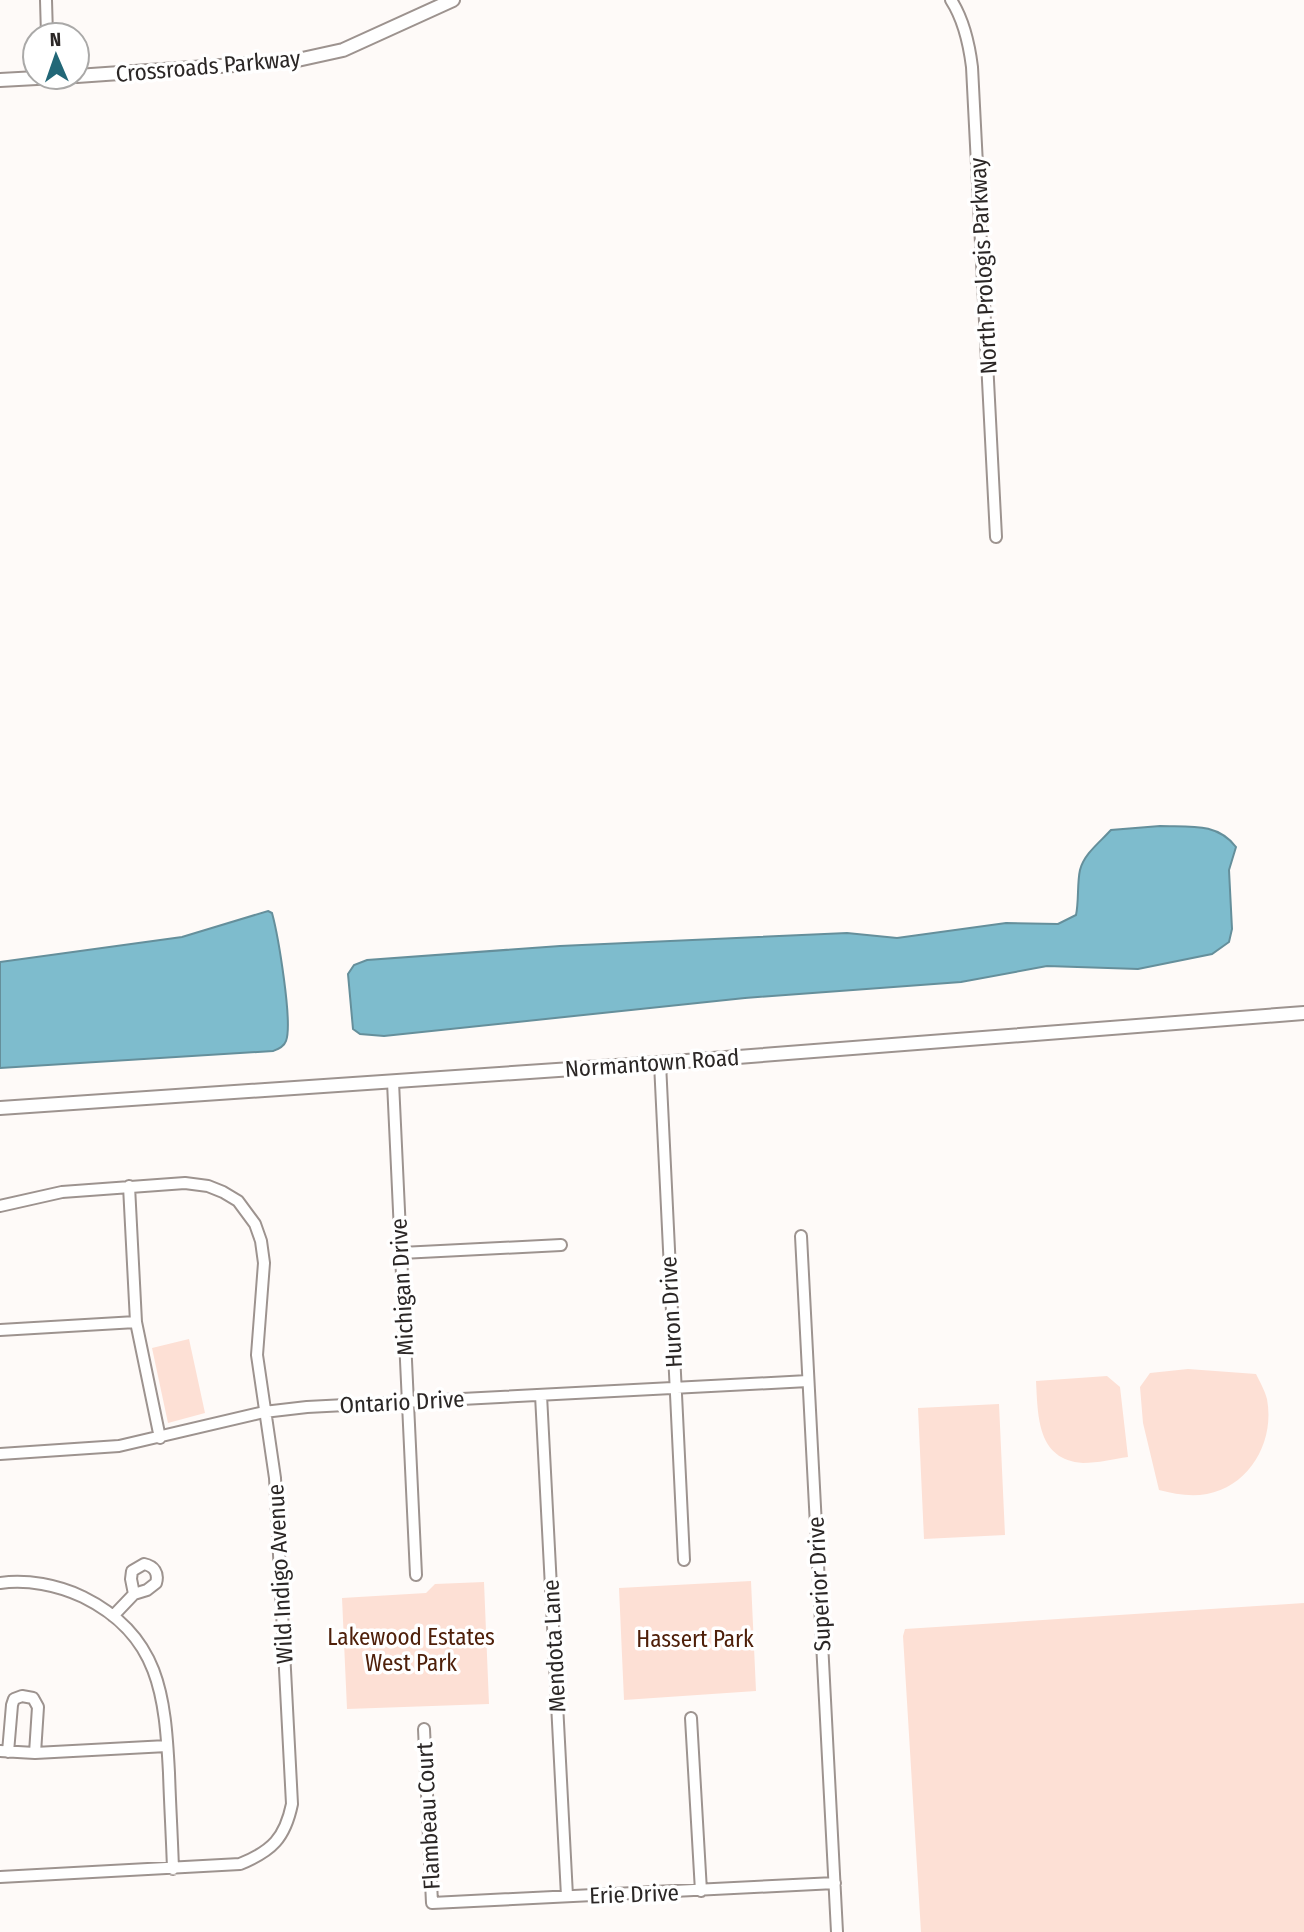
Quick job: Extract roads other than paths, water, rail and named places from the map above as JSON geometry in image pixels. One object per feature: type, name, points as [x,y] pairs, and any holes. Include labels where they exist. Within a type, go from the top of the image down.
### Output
[{"type":"street","points":[[46,0],[47,21]]},
{"type":"street","name":"Crossroads Parkway","points":[[91,75],[292,61],[343,50],[453,0]]},
{"type":"street","name":"North Prologis Parkway","points":[[951,0],[968,40],[972,67],[996,537]]},
{"type":"street","points":[[0,80],[21,79]]},
{"type":"street","name":"Normantown Road","points":[[0,1108],[660,1063],[1304,1013]]},
{"type":"street","name":"Huron Drive","points":[[660,1063],[684,1560]]},
{"type":"street","name":"Michigan Drive","points":[[393,1082],[416,1575]]},
{"type":"street","name":"Wild Indigo Avenue","points":[[0,1877],[240,1864],[260,1856],[275,1844],[288,1823],[292,1804],[275,1478],[257,1355],[264,1263],[256,1224],[238,1201],[208,1186],[185,1183],[129,1186]]},
{"type":"street","points":[[0,1206],[62,1192],[129,1186],[136,1322],[160,1438]]},
{"type":"street","name":"Superior Drive","points":[[801,1236],[837,1932]]},
{"type":"street","points":[[401,1253],[561,1245]]},
{"type":"street","points":[[0,1330],[136,1322]]},
{"type":"street","name":"Ontario Drive","points":[[0,1454],[119,1446],[264,1412],[307,1407],[808,1381]]},
{"type":"street","name":"Mendota Lane","points":[[541,1395],[567,1896]]},
{"type":"street","points":[[0,1583],[23,1581],[51,1585],[86,1598],[113,1616],[150,1659],[159,1682],[165,1712],[173,1869]]},
{"type":"street","points":[[113,1616],[134,1594]]},
{"type":"street","points":[[35,1753],[37,1707],[33,1698],[22,1696],[14,1699],[12,1705],[4,1752],[35,1753],[167,1746]]},
{"type":"street","points":[[691,1718],[701,1891]]},
{"type":"street","name":"Flambeau Court","points":[[424,1729],[432,1903]]},
{"type":"street","name":"Erie Drive","points":[[432,1903],[835,1883]]},
{"type":"water","points":[[1192,826],[1211,830],[1220,833],[1236,847],[1229,870],[1232,929],[1229,942],[1212,954],[1138,969],[1047,966],[961,982],[745,998],[384,1036],[360,1034],[353,1029],[348,974],[354,965],[367,960],[560,946],[847,933],[897,938],[1006,923],[1058,924],[1076,915],[1082,864],[1111,830]]},
{"type":"water","points":[[268,911],[272,913],[275,924],[288,1016],[286,1041],[281,1048],[273,1051],[0,1068],[0,962],[182,937]]},
{"type":"park label","name":"Hassert Park","points":[[695,1639]]},
{"type":"park label","name":"Lakewood Estates West Park","points":[[411,1650]]}]
